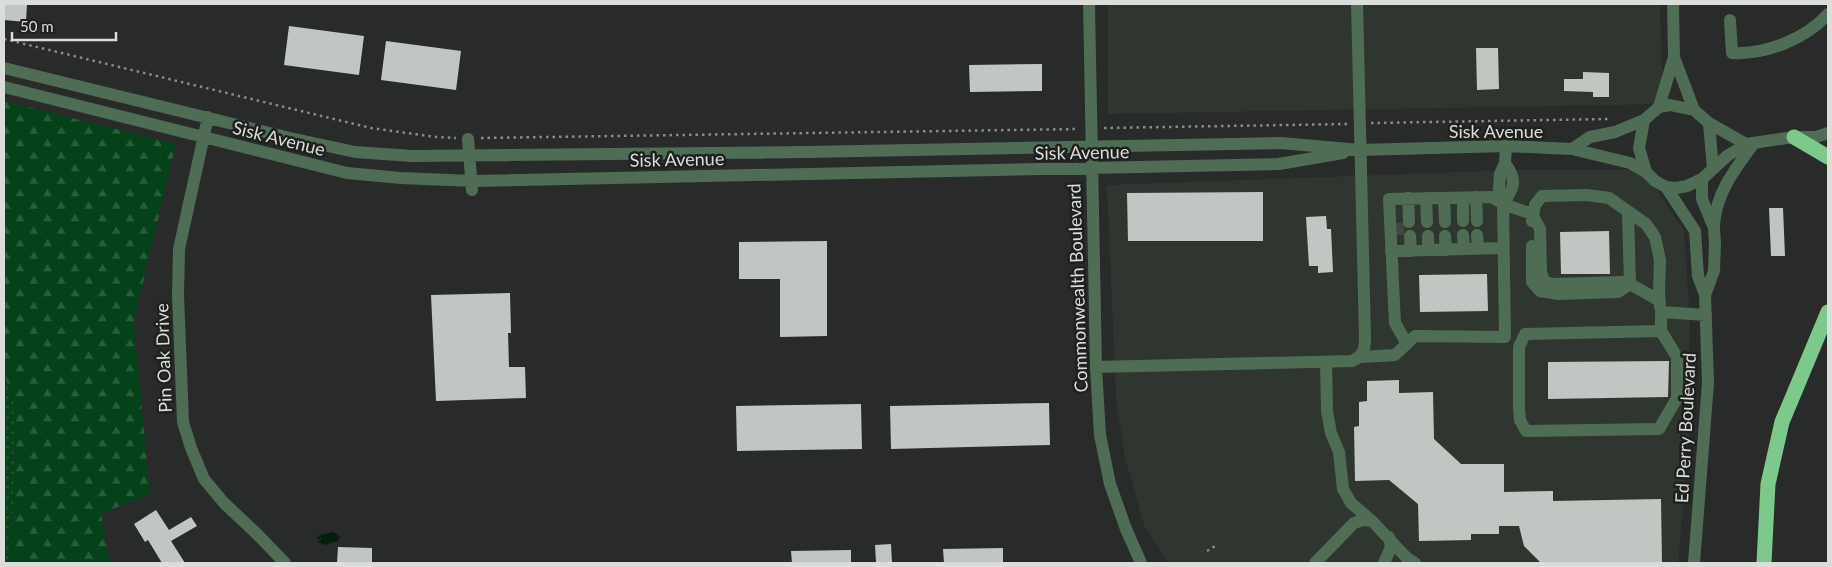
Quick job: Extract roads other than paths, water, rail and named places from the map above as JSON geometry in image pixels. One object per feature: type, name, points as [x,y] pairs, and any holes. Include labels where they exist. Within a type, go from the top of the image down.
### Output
[{"type":"highway","points":[[1794,137],[1828,157]]},
{"type":"highway","points":[[1764,563],[1768,484],[1782,422],[1828,312]]},
{"type":"street","name":"Commonwealth Boulevard","points":[[1089,4],[1096,367],[1100,435],[1110,484],[1126,529],[1141,563]]},
{"type":"street","points":[[1357,4],[1365,338],[1365,348],[1360,357]]},
{"type":"street","points":[[1659,107],[1674,57],[1674,4]]},
{"type":"street","points":[[1730,20],[1732,52],[1743,54],[1773,48],[1822,22],[1828,14]]},
{"type":"street","points":[[1674,57],[1694,110]]},
{"type":"street","name":"Sisk Avenue","points":[[4,68],[355,152],[412,156],[806,152],[1281,143],[1360,150],[1506,146],[1572,149],[1630,163],[1666,187],[1695,230],[1698,276],[1705,295]]},
{"type":"street","name":"Sisk Avenue","points":[[4,87],[347,172],[472,185],[1279,164],[1360,150]]},
{"type":"street","points":[[1572,149],[1590,138],[1615,132],[1644,120],[1659,107],[1670,105],[1694,110],[1710,123],[1750,144]]},
{"type":"street","name":"Pin Oak Drive","points":[[208,117],[179,249],[178,295],[183,422],[191,448],[204,478],[224,503],[286,563]]},
{"type":"street","points":[[1644,120],[1639,148],[1646,172]]},
{"type":"street","points":[[1710,123],[1712,169]]},
{"type":"street","points":[[1666,187],[1687,186],[1702,179],[1727,156],[1750,144],[1794,137],[1822,137],[1828,133]]},
{"type":"street","points":[[468,138],[472,185]]},
{"type":"street","points":[[1705,295],[1714,271],[1715,210],[1723,189],[1750,144]]},
{"type":"street","points":[[1096,367],[1352,361],[1360,357],[1395,355],[1415,336],[1505,337],[1502,248],[1503,204],[1513,190],[1512,174],[1505,163],[1506,146]]},
{"type":"street","points":[[1702,179],[1702,199],[1714,228]]},
{"type":"street","points":[[1630,284],[1618,292],[1558,294],[1540,291],[1532,282],[1532,214],[1534,205],[1542,196],[1587,195],[1609,198],[1646,224],[1655,237],[1660,260],[1661,331],[1677,357],[1677,398],[1659,429],[1526,431],[1520,420],[1519,346],[1525,334],[1661,331]]},
{"type":"street","points":[[1400,251],[1389,199],[1492,197],[1503,204],[1532,214]]},
{"type":"street","points":[[1402,198],[1404,222]]},
{"type":"street","points":[[1426,198],[1427,222]]},
{"type":"street","points":[[1444,198],[1445,222]]},
{"type":"street","points":[[1463,221],[1469,198]]},
{"type":"street","points":[[1469,198],[1477,221]]},
{"type":"street","points":[[1628,212],[1630,284]]},
{"type":"street","points":[[1463,235],[1464,249]]},
{"type":"street","points":[[1477,235],[1478,249]]},
{"type":"street","points":[[1428,236],[1428,250]]},
{"type":"street","points":[[1445,236],[1446,250]]},
{"type":"street","points":[[1404,237],[1400,251],[1395,323],[1408,344]]},
{"type":"street","points":[[1400,251],[1502,248]]},
{"type":"street","points":[[1630,284],[1660,306],[1706,315]]},
{"type":"street","name":"Ed Perry Boulevard","points":[[1694,563],[1708,383],[1705,295]]},
{"type":"street","points":[[1326,362],[1326,411],[1331,433],[1339,452],[1343,489],[1351,503],[1389,537],[1407,558],[1414,563]]},
{"type":"street","points":[[1315,563],[1354,523],[1363,520],[1372,521]]},
{"type":"street","points":[[1384,563],[1391,547],[1389,537]]},
{"type":"water","points":[[333,532],[340,537],[338,541],[325,545],[318,542],[317,538],[320,535]]},
{"type":"tunnel","points":[[1398,223],[1398,237]]}]
